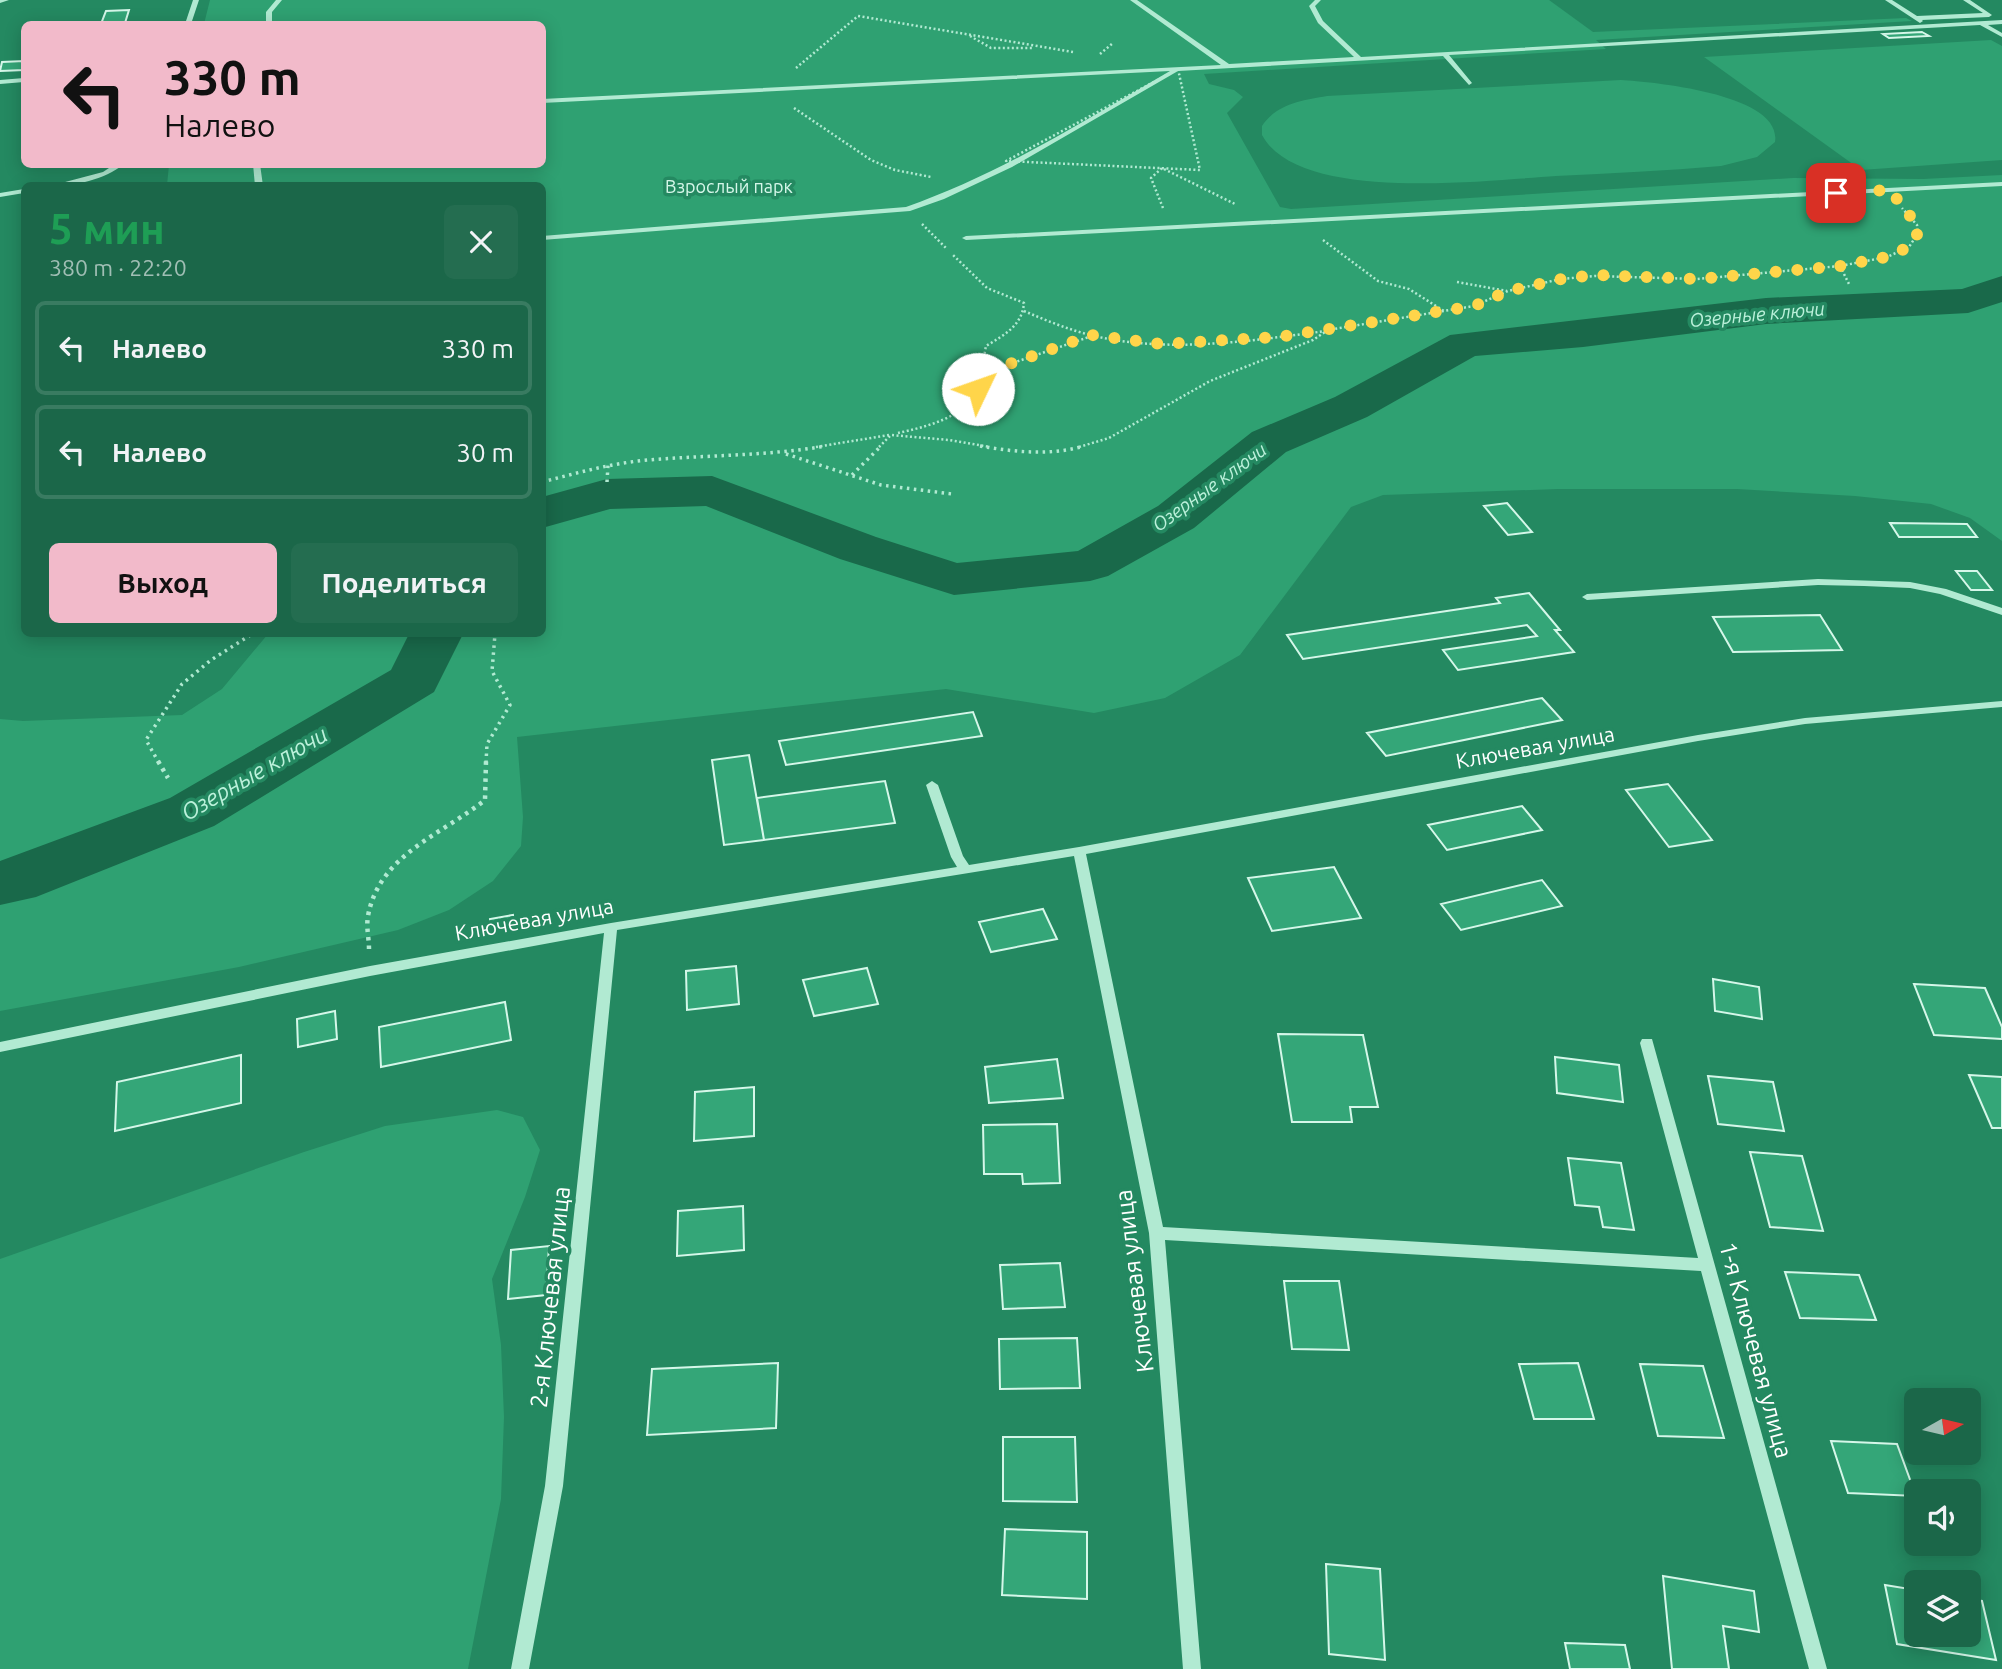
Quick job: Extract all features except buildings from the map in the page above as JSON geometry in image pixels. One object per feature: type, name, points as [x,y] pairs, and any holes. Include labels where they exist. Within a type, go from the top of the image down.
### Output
[{"type":"street","points":[[0,2],[6,0]]},
{"type":"street","points":[[189,21],[196,0]]},
{"type":"street","points":[[269,21],[269,12],[279,0]]},
{"type":"street","points":[[1132,0],[1227,66]]},
{"type":"street","points":[[1318,0],[1312,6],[1320,22],[1359,58]]},
{"type":"street","points":[[1888,0],[1929,27]]},
{"type":"street","points":[[1966,0],[1989,15],[2002,19]]},
{"type":"street","points":[[1916,18],[1989,15]]},
{"type":"street","points":[[546,101],[1929,27],[2002,19]]},
{"type":"street","points":[[1980,23],[2002,35]]},
{"type":"street","points":[[1444,53],[1468,83]]},
{"type":"street","points":[[546,238],[907,209],[936,200],[1014,162],[1178,69]]},
{"type":"street","points":[[0,82],[21,80]]},
{"type":"street","points":[[70,182],[105,174],[115,168]]},
{"type":"street","points":[[966,238],[2002,184]]},
{"type":"street","points":[[0,195],[21,192]]},
{"type":"street","points":[[1587,597],[1818,582],[1864,583],[1910,585],[1942,591],[2002,612]]},
{"type":"street","name":"Ключевая улица","points":[[0,1047],[370,971],[611,927],[1079,851],[1805,721],[2002,704]]},
{"type":"street","points":[[932,785],[957,857],[966,870]]},
{"type":"street","name":"Ключевая улица","points":[[1079,851],[1157,1233],[1192,1669]]},
{"type":"street","name":"2-я Ключевая улица","points":[[520,1669],[554,1486],[611,927]]},
{"type":"street","name":"1-я Ключевая улица","points":[[1647,1043],[1818,1669]]},
{"type":"street","points":[[1157,1233],[1707,1265]]},
{"type":"path","points":[[942,177],[895,170],[871,160],[794,108],[786,88],[796,68],[858,16],[1074,53]]},
{"type":"path","points":[[970,36],[977,44],[992,49],[1040,47]]},
{"type":"path","points":[[992,49],[1003,41]]},
{"type":"path","points":[[1111,58],[1097,56],[1113,43]]},
{"type":"path","points":[[1014,162],[1200,170],[1178,69],[1164,67]]},
{"type":"path","points":[[1024,311],[1092,335],[1161,344],[1278,337],[1328,330],[1474,306],[1508,291],[1595,275],[1697,279],[1840,266],[1887,257],[1909,247],[1918,233],[1917,225],[1890,190]]},
{"type":"path","points":[[907,209],[987,288],[1024,303],[1024,311],[1012,331],[986,346],[978,389]]},
{"type":"path","points":[[1840,266],[1850,286]]},
{"type":"path","points":[[1457,282],[1508,291]]},
{"type":"path","points":[[891,435],[949,440],[1005,450],[1060,453],[1109,438],[1210,381],[1313,340],[1328,330]]},
{"type":"path","points":[[546,481],[608,465],[647,460],[782,453],[891,435],[943,419],[965,405],[998,368],[1092,335]]},
{"type":"path","points":[[852,475],[891,435]]},
{"type":"path","points":[[782,453],[881,485],[952,494]]},
{"type":"path","points":[[607,481],[608,465]]},
{"type":"path","points":[[167,778],[146,740],[182,684],[211,660],[248,637]]},
{"type":"path","points":[[370,971],[368,916],[379,880],[405,852],[473,811],[485,800],[487,744],[510,705],[492,671],[495,637]]},
{"type":"green space","name":"Взрослый парк","points":[[210,0],[1549,0],[1593,32],[1906,18],[1912,21],[1596,40],[1606,49],[1204,74],[1209,84],[1234,90],[1243,97],[1227,113],[1280,207],[1291,209],[1793,178],[1923,179],[2002,175],[2002,541],[1970,518],[1931,504],[1855,496],[1737,489],[1558,489],[1383,495],[1351,507],[1240,655],[1165,698],[1094,713],[946,689],[517,737],[523,817],[521,846],[493,881],[449,910],[398,930],[239,967],[0,1011],[0,719],[23,721],[182,715],[222,689],[265,637],[546,637],[546,182],[167,182],[169,168],[546,168],[546,21],[205,21]]},
{"type":"green space","points":[[1991,40],[2002,46],[2002,160],[1861,170],[1704,57]]},
{"type":"green space","points":[[1621,80],[1686,88],[1738,102],[1759,112],[1772,126],[1775,142],[1757,157],[1721,166],[1487,181],[1397,183],[1353,179],[1314,171],[1282,157],[1262,135],[1262,126],[1282,108],[1300,101],[1327,96]]},
{"type":"green space","points":[[497,1110],[523,1117],[540,1150],[525,1197],[492,1279],[501,1345],[504,1417],[501,1499],[468,1669],[0,1669],[0,1259],[385,1126]]},
{"type":"waterway","name":"Озерные ключи","points":[[546,512],[607,494],[712,491],[858,548],[954,579],[1090,565],[1176,517],[1269,442],[1351,407],[1465,344],[1583,334],[1766,311],[1968,301],[2002,288]]},
{"type":"waterway","name":"Озерные ключи","points":[[0,883],[13,882],[192,812],[414,680],[435,637]]},
{"type":"route","points":[[978,389],[998,368],[1092,335],[1161,344],[1278,337],[1474,306],[1508,291],[1562,279],[1595,275],[1697,279],[1840,266],[1887,257],[1909,247],[1918,233],[1917,225],[1890,190],[1836,193]]}]
